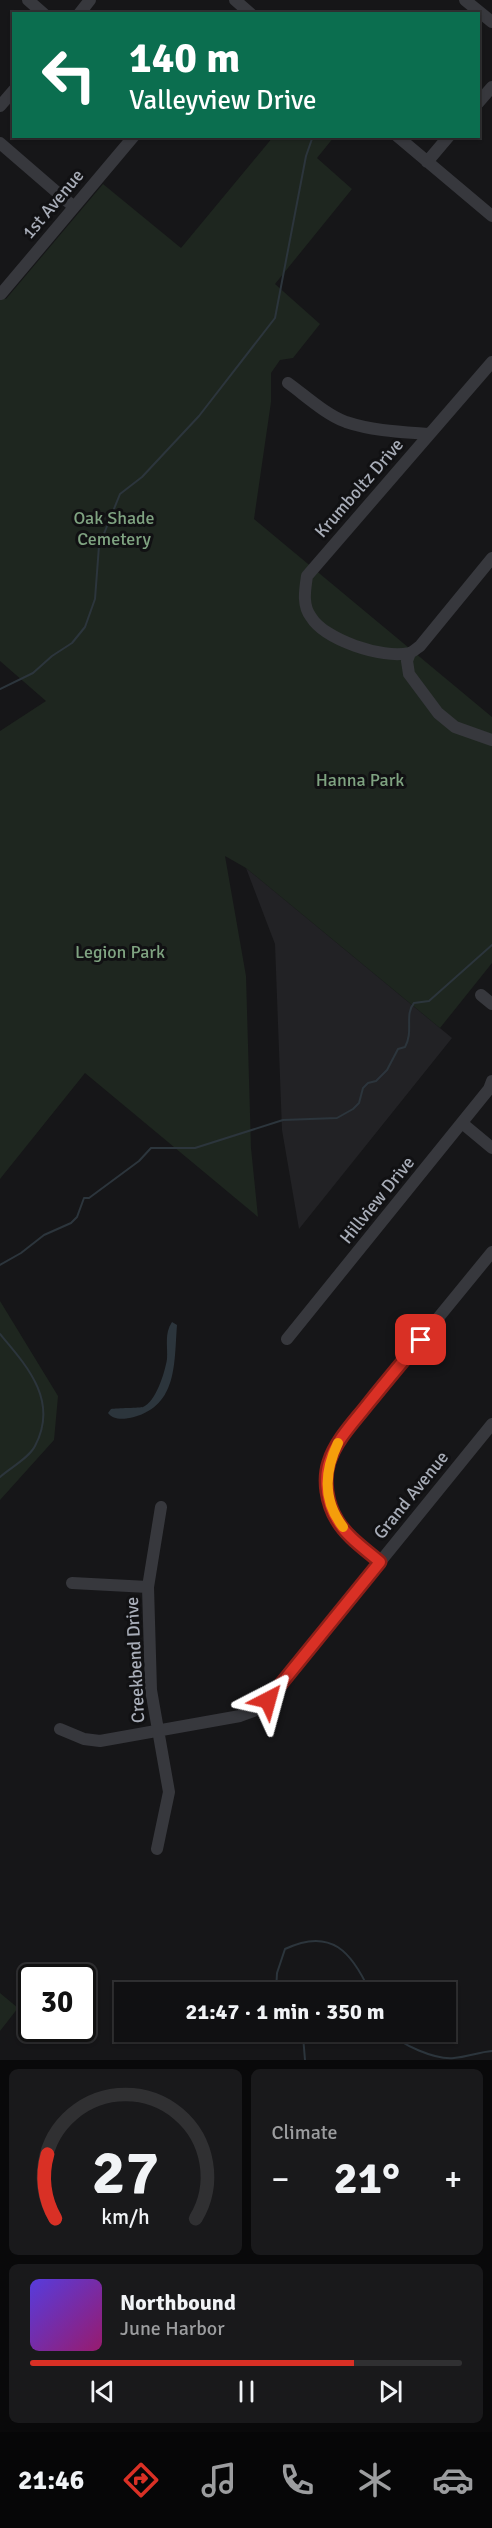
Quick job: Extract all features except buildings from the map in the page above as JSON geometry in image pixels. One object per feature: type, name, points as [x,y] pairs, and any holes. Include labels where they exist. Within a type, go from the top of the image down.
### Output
[{"type":"street","points":[[28,0],[42,12]]},
{"type":"street","points":[[81,12],[90,0]]},
{"type":"street","points":[[465,0],[480,12]]},
{"type":"street","points":[[480,12],[492,22]]},
{"type":"street","points":[[480,101],[492,87]]},
{"type":"street","points":[[0,106],[12,92]]},
{"type":"street","name":"1st Avenue","points":[[1,294],[132,138]]},
{"type":"street","points":[[399,138],[492,216]]},
{"type":"street","points":[[427,162],[447,138]]},
{"type":"street","points":[[0,143],[74,207]]},
{"type":"street","name":"Krumboltz Drive","points":[[410,653],[383,652],[342,640],[320,629],[310,616],[305,600],[308,576],[492,362]]},
{"type":"street","points":[[288,383],[345,422],[375,429],[429,434]]},
{"type":"street","points":[[492,558],[420,646],[410,653],[407,661],[409,674],[438,713],[455,728],[492,740]]},
{"type":"street","points":[[482,996],[492,1004]]},
{"type":"street","name":"Hillview Drive","points":[[287,1339],[462,1123],[489,1089],[492,1081]]},
{"type":"street","points":[[462,1123],[492,1148]]},
{"type":"street","points":[[380,1562],[348,1534],[336,1519],[326,1480],[329,1462],[337,1444],[349,1427],[492,1252]]},
{"type":"street","name":"Grand Avenue","points":[[60,1729],[100,1741],[240,1716],[256,1710],[268,1700],[492,1424]]},
{"type":"street","name":"Creekbend Drive","points":[[157,1849],[169,1792],[151,1690],[148,1587],[161,1507]]},
{"type":"street","points":[[72,1583],[148,1587]]},
{"type":"shaded area","points":[[246,868],[452,1038],[299,1229],[282,1130],[275,944]]},
{"type":"shaded area","points":[[172,1322],[177,1325],[174,1367],[166,1392],[159,1403],[134,1417],[110,1416],[108,1413],[111,1409],[143,1407],[152,1399],[164,1371],[167,1359],[167,1336]]},
{"type":"green space","points":[[272,138],[333,138],[317,158],[352,189],[275,284],[320,324],[293,358],[280,360],[271,373],[271,402],[254,519],[492,717],[492,963],[440,1028],[246,868],[225,856],[246,976],[251,1148],[258,1217],[85,1073],[0,1179],[0,731],[46,701],[0,661],[0,295],[6,299],[103,184],[181,248]]},
{"type":"green space","points":[[0,1301],[58,1396],[54,1440],[0,1500]]},
{"type":"green space","points":[[0,1993],[18,2008],[0,2031]]},
{"type":"waterway","points":[[0,689],[33,673],[52,656],[72,643],[85,627],[95,599],[99,546],[120,494],[142,477],[199,416],[275,318],[306,156],[312,138]]},
{"type":"waterway","points":[[0,1265],[21,1253],[44,1235],[71,1223],[77,1217],[84,1198],[89,1198],[139,1161],[151,1148],[195,1148],[283,1120],[337,1118],[353,1109],[359,1103],[363,1088],[368,1083],[376,1081],[387,1070],[398,1049],[405,1047],[409,1035],[411,1008],[414,1003],[429,1001],[492,945]]},
{"type":"waterway","points":[[0,1334],[37,1385],[42,1399],[43,1414],[41,1430],[35,1446],[24,1459],[0,1477]]},
{"type":"waterway","points":[[277,1982],[285,1949],[315,1941],[327,1942],[338,1947],[356,1965],[365,1982]]},
{"type":"waterway","points":[[304,2042],[305,2060]]},
{"type":"waterway","points":[[403,2042],[428,2054],[446,2058],[492,2051]]},
{"type":"slow traffic","points":[[338,1443],[329,1462],[326,1480],[336,1519],[343,1527]]},
{"type":"route","points":[[268,1700],[380,1562],[348,1534],[336,1519],[326,1480],[329,1462],[337,1444],[349,1427],[421,1340]]},
{"type":"park label","name":"Oak Shade Cemetery","points":[[114,528]]},
{"type":"park label","name":"Hanna Park","points":[[360,780]]},
{"type":"park label","name":"Legion Park","points":[[120,952]]}]
